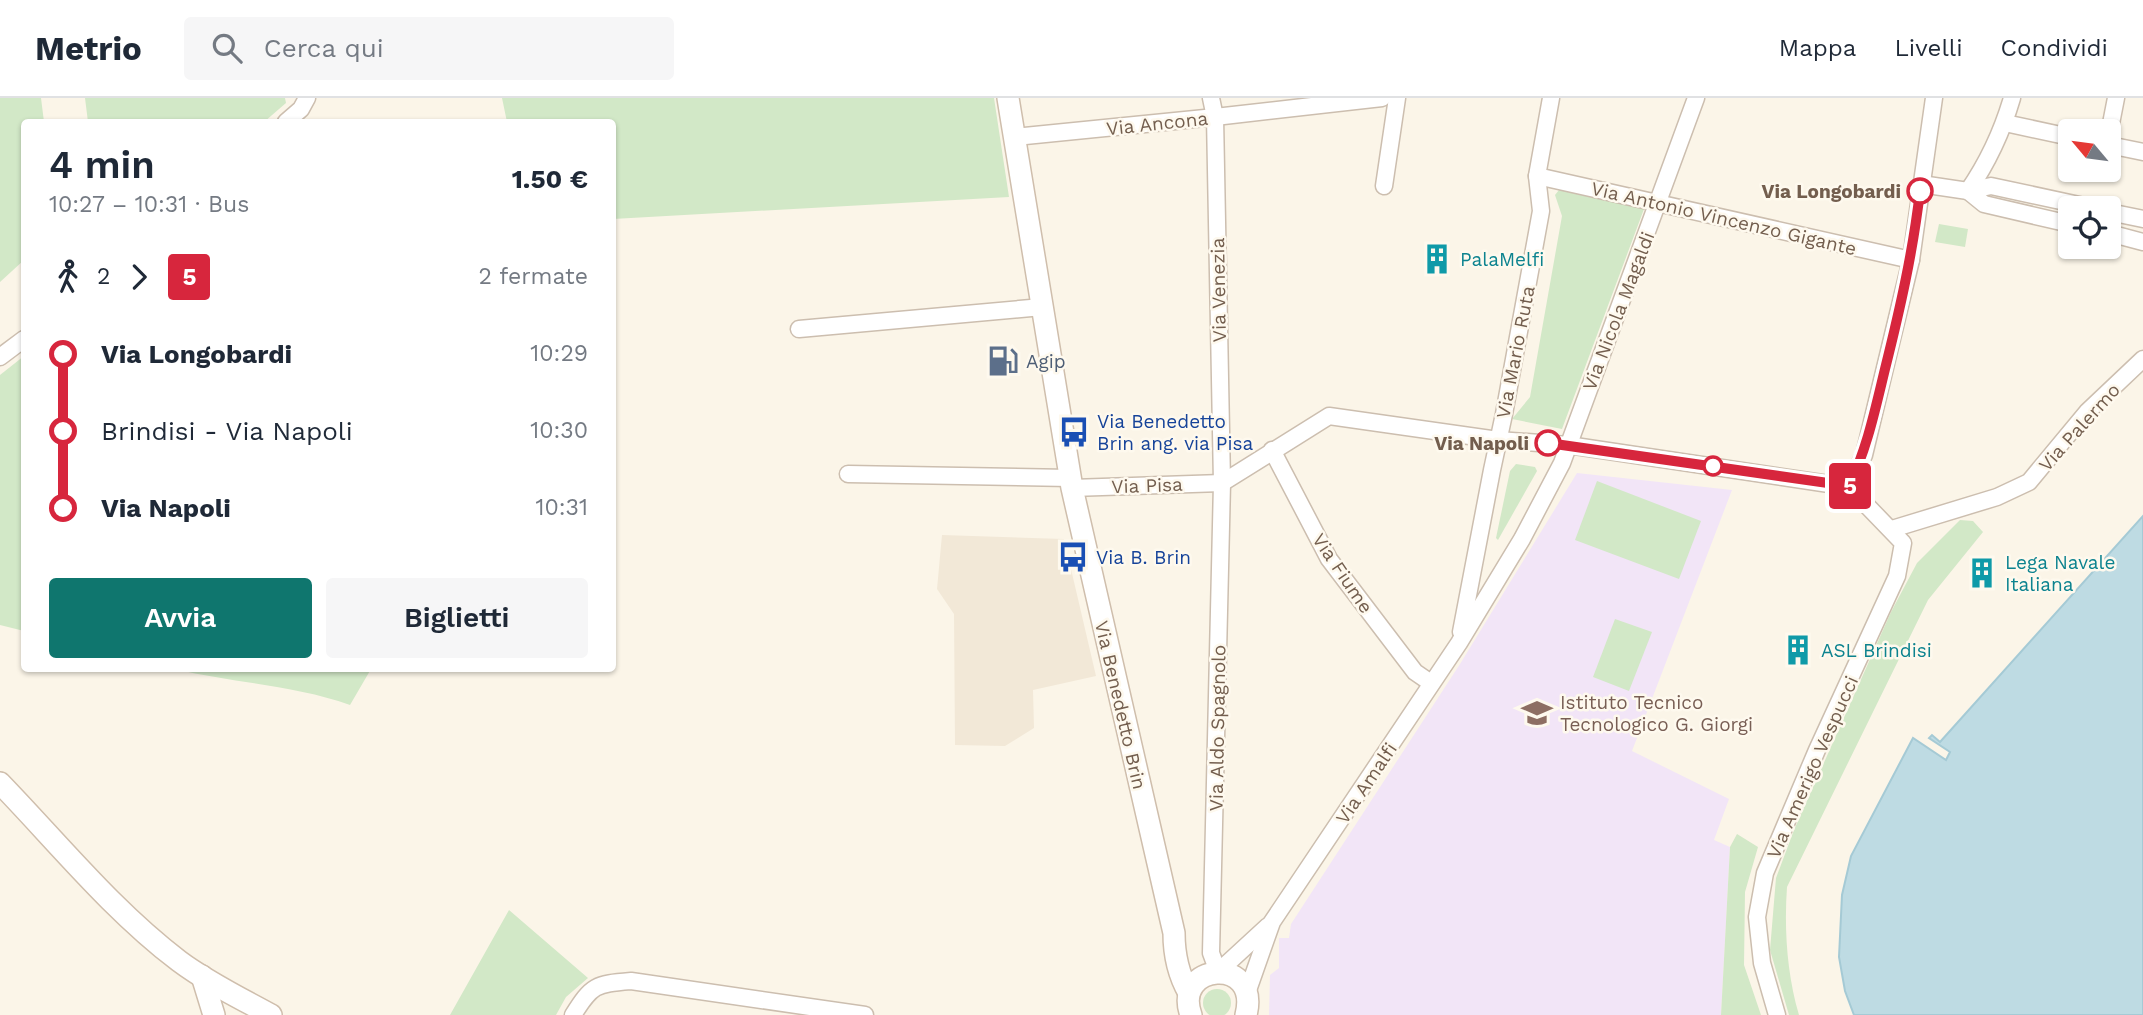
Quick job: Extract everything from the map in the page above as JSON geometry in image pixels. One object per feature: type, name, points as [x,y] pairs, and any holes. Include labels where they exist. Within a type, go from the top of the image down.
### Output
[{"type":"street","points":[[290,119],[302,109],[307,98]]},
{"type":"street","name":"Via Benedetto Brin","points":[[1008,98],[1071,483],[1174,933],[1174,953],[1189,993],[1191,1015]]},
{"type":"street","name":"Via Venezia","points":[[1211,98],[1215,117],[1222,483]]},
{"type":"street","name":"Via Ancona","points":[[1014,137],[1382,98]]},
{"type":"street","points":[[1384,186],[1397,98]]},
{"type":"street","name":"Via Mario Ruta","points":[[1498,440],[1541,211],[1537,176],[1551,98]]},
{"type":"street","name":"Via Nicola Magaldi","points":[[1568,445],[1696,98]]},
{"type":"street","points":[[1849,486],[1864,455],[1911,260],[1934,98]]},
{"type":"street","points":[[1968,191],[1984,168],[2005,123],[2012,98]]},
{"type":"street","points":[[2112,119],[2116,98]]},
{"type":"street","points":[[2005,123],[2058,134]]},
{"type":"street","points":[[2121,147],[2143,152]]},
{"type":"street","name":"Via Antonio Vincenzo Gigante","points":[[1537,176],[1911,260]]},
{"type":"street","points":[[1921,184],[1968,191],[1991,186],[2058,200]]},
{"type":"street","points":[[1968,191],[1984,204],[2058,222]]},
{"type":"street","points":[[2121,214],[2143,219]]},
{"type":"street","points":[[2121,236],[2143,242]]},
{"type":"street","points":[[799,329],[1042,307]]},
{"type":"street","points":[[0,357],[21,341]]},
{"type":"street","name":"Via Palermo","points":[[1892,529],[1997,497],[2029,482],[2088,412],[2143,359]]},
{"type":"street","points":[[1222,483],[1329,416],[1498,440],[1568,445],[1849,486],[1892,529]]},
{"type":"street","name":"Via Amalfi","points":[[1459,643],[1498,440]]},
{"type":"street","name":"Via Amalfi","points":[[1247,993],[1272,922],[1459,643],[1522,539],[1562,463],[1568,445]]},
{"type":"street","name":"Via Fiume","points":[[1272,450],[1329,559],[1415,672],[1432,683]]},
{"type":"street","points":[[848,474],[1071,483]]},
{"type":"street","name":"Via Pisa","points":[[1071,483],[1222,483]]},
{"type":"street","name":"Via Aldo Spagnolo","points":[[1214,973],[1211,953],[1222,483]]},
{"type":"street","name":"Via Amerigo Vespucci","points":[[1777,1015],[1762,963],[1757,917],[1765,873],[1817,750],[1897,576],[1903,543],[1892,529]]},
{"type":"street","points":[[0,783],[101,890],[147,934],[180,962],[269,1015]]},
{"type":"street","name":"Via Amalfi","points":[[1214,973],[1272,922]]},
{"type":"street","name":"Via Benedetto Brin","points":[[1174,933],[1185,955],[1214,973],[1236,978],[1247,993]]},
{"type":"street","points":[[1212,939],[1225,947],[1243,948]]},
{"type":"street","points":[[1189,993],[1198,981],[1214,973]]},
{"type":"street","points":[[202,976],[215,1015]]},
{"type":"street","points":[[573,1015],[596,987],[631,981],[865,1015]]},
{"type":"street","points":[[1246,1015],[1249,1004],[1247,993]]},
{"type":"street","points":[[239,1015],[269,1015]]},
{"type":"shaded area","name":"Istituto Tecnico Tecnologico G. Giorgi","points":[[1577,473],[1732,490],[1632,751],[1729,799],[1714,840],[1730,847],[1721,1015],[1269,1015],[1270,975],[1279,968],[1279,938],[1289,938],[1291,924],[1460,664]]},
{"type":"shaded area","points":[[942,535],[1064,539],[1096,676],[1033,690],[1034,728],[1005,746],[955,745],[954,614],[937,589]]},
{"type":"green space","points":[[0,98],[41,98],[44,119],[21,119],[21,263],[0,282]]},
{"type":"green space","points":[[85,98],[285,98],[286,103],[267,119],[88,119]]},
{"type":"green space","points":[[502,98],[994,98],[1009,197],[616,219],[616,119],[506,119]]},
{"type":"green space","points":[[1559,190],[1644,209],[1562,429],[1512,419],[1530,397],[1562,216],[1555,195]]},
{"type":"green space","points":[[1939,224],[1968,229],[1965,247],[1935,242]]},
{"type":"green space","points":[[21,358],[21,630],[0,625],[0,375]]},
{"type":"green space","points":[[1516,464],[1535,467],[1537,471],[1498,540],[1496,538],[1510,471]]},
{"type":"green space","points":[[1597,481],[1701,521],[1679,579],[1575,540]]},
{"type":"green space","points":[[1960,520],[1973,521],[1983,532],[1928,600],[1787,887],[1787,951],[1799,1015],[1789,1015],[1770,950],[1776,878],[1794,830],[1891,612],[1917,563]]},
{"type":"green space","points":[[1615,619],[1652,632],[1629,691],[1593,677]]},
{"type":"green space","points":[[188,672],[369,672],[350,705],[307,693]]},
{"type":"green space","points":[[1737,834],[1758,847],[1745,892],[1744,965],[1761,1015],[1721,1015],[1730,847]]},
{"type":"green space","points":[[509,910],[588,978],[566,997],[556,1015],[450,1015]]},
{"type":"green space","points":[[1212,990],[1222,990],[1230,998],[1230,1008],[1222,1016],[1212,1016],[1204,1008],[1204,998]]},
{"type":"water","points":[[2143,516],[2143,1015],[1854,1015],[1845,991],[1839,957],[1842,895],[1851,856],[1913,738],[1946,760],[1950,752],[1929,738],[1932,735],[1940,742]]},
{"type":"bus line","name":"5","points":[[1548,443],[1849,486],[1864,455],[1891,346],[1911,260],[1920,191]]},
{"type":"place","name":"Via Longobardi","points":[[1920,191]]},
{"type":"place","name":"PalaMelfi","points":[[1437,259]]},
{"type":"place","name":"Agip","points":[[1003,361]]},
{"type":"place","name":"Via Benedetto Brin ang. via Pisa","points":[[1074,432]]},
{"type":"place","name":"Via Napoli","points":[[1548,443]]},
{"type":"place","name":"Via B. Brin","points":[[1073,557]]},
{"type":"place","name":"Lega Navale Italiana","points":[[1982,573]]},
{"type":"place","name":"ASL Brindisi","points":[[1798,650]]},
{"type":"place","name":"Istituto Tecnico Tecnologico G. Giorgi","points":[[1537,713]]}]
